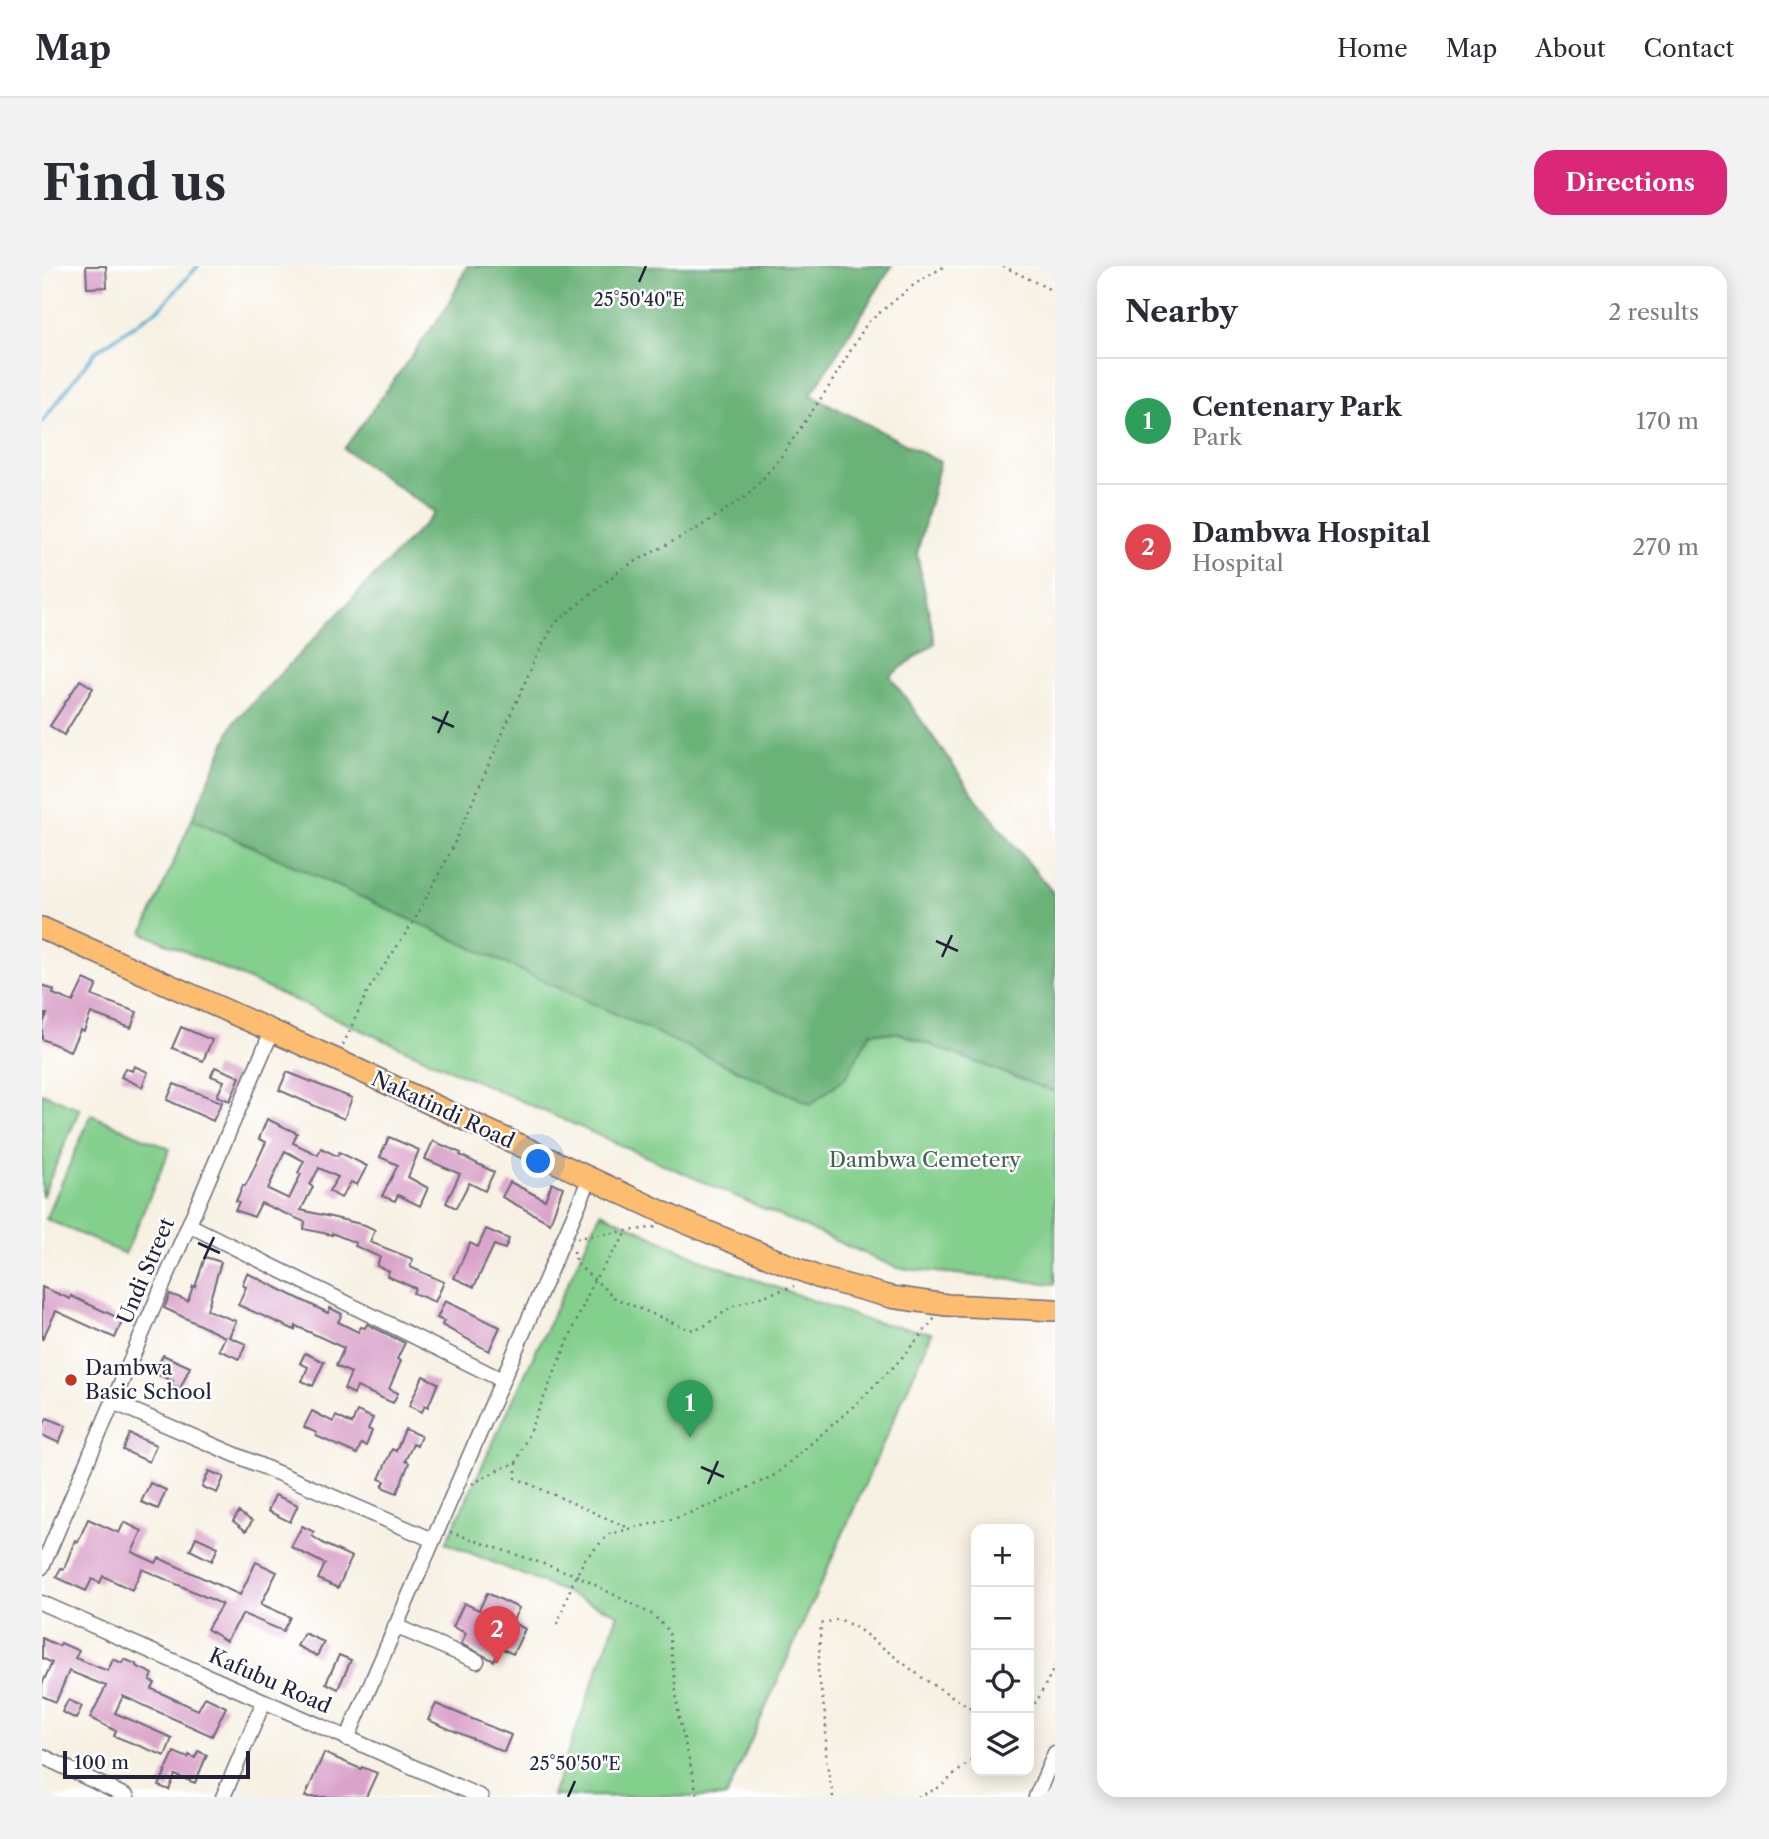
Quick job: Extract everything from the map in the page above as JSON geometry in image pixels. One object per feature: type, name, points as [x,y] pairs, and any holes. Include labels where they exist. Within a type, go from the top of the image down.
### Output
[{"type":"highway","name":"Nakatindi Road","points":[[42,928],[337,1059],[684,1222],[820,1278],[891,1297],[947,1305],[1055,1310]]},
{"type":"street","name":"Undi Street","points":[[42,1567],[272,1031]]},
{"type":"street","points":[[347,1739],[590,1178]]},
{"type":"street","points":[[189,1225],[502,1380]]},
{"type":"street","points":[[113,1402],[435,1533]]},
{"type":"street","name":"Kafubu Road","points":[[42,1603],[481,1797]]},
{"type":"street","points":[[395,1626],[477,1661]]},
{"type":"street","points":[[223,1797],[264,1701]]},
{"type":"street","points":[[1035,1797],[1055,1753]]},
{"type":"street","points":[[42,1756],[127,1797]]},
{"type":"path","points":[[337,1059],[368,990],[414,921],[450,853],[536,657],[555,624],[623,568],[698,528],[748,495],[778,461],[830,385],[867,323],[915,284],[945,266]]},
{"type":"path","points":[[1003,266],[1049,289],[1055,289]]},
{"type":"path","points":[[569,1224],[578,1239],[684,1222]]},
{"type":"path","points":[[628,1231],[594,1280],[516,1463],[516,1478],[633,1530]]},
{"type":"path","points":[[573,1248],[576,1263],[615,1297],[690,1330],[704,1325],[733,1306],[820,1278]]},
{"type":"path","points":[[557,1624],[585,1559],[609,1534],[633,1530],[714,1504],[775,1475],[856,1404],[899,1361],[947,1305]]},
{"type":"path","points":[[453,1493],[516,1463]]},
{"type":"path","points":[[435,1533],[576,1576],[653,1615],[669,1631],[680,1718],[698,1797]]},
{"type":"path","points":[[833,1797],[826,1758],[826,1721],[818,1671],[821,1624],[839,1619],[857,1628],[924,1679],[971,1708]]},
{"type":"path","points":[[1034,1704],[1055,1666]]},
{"type":"path","points":[[918,1797],[940,1787],[971,1760]]},
{"type":"green space","points":[[467,266],[892,266],[811,395],[940,462],[917,554],[935,643],[890,676],[979,802],[1055,895],[1055,1092],[899,1033],[871,1032],[846,1077],[811,1104],[192,819],[234,722],[435,513],[344,449],[449,304]]},
{"type":"green space","name":"Dambwa Cemetery","points":[[192,819],[810,1103],[846,1077],[871,1032],[899,1033],[1055,1092],[1055,1284],[897,1268],[143,933]]},
{"type":"green space","points":[[42,1093],[80,1109],[42,1197]]},
{"type":"green space","points":[[91,1115],[170,1149],[125,1254],[46,1219]]},
{"type":"green space","points":[[601,1212],[707,1262],[869,1321],[932,1333],[726,1797],[552,1796],[618,1614],[446,1543]]},
{"type":"building","points":[[86,266],[106,266],[107,287],[87,288]]},
{"type":"building","points":[[80,680],[93,688],[64,735],[50,726]]},
{"type":"building","points":[[84,979],[97,985],[92,996],[137,1012],[131,1028],[91,1013],[84,1031],[80,1030],[70,1051],[42,1039],[42,1026],[47,1014],[42,1019],[42,985],[54,990],[53,994],[73,1002]]},
{"type":"building","points":[[181,1027],[212,1040],[203,1061],[172,1048]]},
{"type":"building","points":[[134,1066],[148,1072],[142,1087],[121,1077],[125,1068],[132,1071]]},
{"type":"building","points":[[215,1067],[240,1077],[230,1101],[217,1096],[224,1081],[211,1076]]},
{"type":"building","points":[[287,1072],[352,1098],[344,1119],[279,1090]]},
{"type":"building","points":[[174,1084],[222,1102],[213,1121],[167,1100]]},
{"type":"building","points":[[267,1119],[297,1133],[293,1143],[318,1155],[321,1148],[337,1156],[339,1152],[367,1166],[357,1185],[351,1182],[341,1198],[329,1191],[338,1177],[319,1168],[301,1210],[365,1225],[375,1230],[370,1242],[413,1259],[410,1267],[444,1282],[435,1302],[413,1293],[415,1288],[387,1276],[389,1271],[377,1266],[380,1257],[355,1246],[356,1243],[332,1233],[304,1229],[305,1222],[261,1203],[254,1217],[235,1210],[243,1185],[245,1186],[249,1179],[266,1142],[259,1139]],"holes":[[[285,1151],[304,1161],[289,1199],[268,1189]]]},
{"type":"building","points":[[389,1137],[419,1150],[408,1177],[428,1188],[420,1206],[398,1195],[395,1201],[382,1196],[398,1165],[380,1157]]},
{"type":"building","points":[[433,1141],[494,1172],[485,1191],[469,1183],[456,1208],[446,1203],[460,1174],[425,1159]]},
{"type":"building","points":[[510,1182],[545,1200],[552,1183],[563,1187],[550,1223],[502,1197]]},
{"type":"building","points":[[486,1229],[509,1239],[505,1249],[494,1245],[474,1287],[454,1278],[470,1243],[478,1247]]},
{"type":"building","points":[[205,1257],[221,1262],[207,1310],[236,1321],[229,1337],[246,1344],[239,1359],[219,1350],[225,1337],[164,1308],[170,1294],[188,1301]]},
{"type":"building","points":[[247,1273],[328,1313],[330,1308],[342,1314],[338,1322],[358,1332],[367,1324],[405,1343],[397,1359],[401,1361],[389,1389],[398,1393],[393,1403],[357,1387],[354,1394],[344,1389],[351,1373],[336,1366],[344,1348],[296,1326],[295,1330],[238,1305],[246,1287],[242,1285]]},
{"type":"building","points":[[42,1287],[70,1299],[71,1296],[123,1320],[115,1338],[56,1311],[42,1340]]},
{"type":"building","points":[[445,1301],[500,1327],[489,1351],[442,1325],[444,1321],[437,1318]]},
{"type":"building","points":[[305,1353],[324,1362],[313,1386],[302,1381],[308,1367],[300,1363]]},
{"type":"building","points":[[163,1355],[190,1367],[180,1389],[171,1385],[173,1381],[158,1375],[161,1367],[158,1365]]},
{"type":"building","points":[[423,1376],[438,1383],[428,1407],[425,1405],[422,1412],[409,1406]]},
{"type":"building","points":[[312,1411],[333,1422],[336,1416],[352,1424],[357,1411],[373,1418],[368,1429],[372,1431],[366,1446],[361,1444],[357,1454],[316,1436],[317,1433],[304,1427]]},
{"type":"building","points":[[47,1418],[66,1426],[59,1443],[42,1435]]},
{"type":"building","points":[[405,1429],[421,1436],[417,1446],[413,1444],[405,1461],[409,1463],[397,1493],[382,1487],[385,1481],[379,1479],[392,1449],[396,1451]]},
{"type":"building","points":[[130,1434],[156,1445],[149,1462],[123,1450]]},
{"type":"building","points":[[209,1471],[224,1477],[217,1493],[202,1487]]},
{"type":"building","points":[[150,1483],[166,1490],[158,1509],[141,1502]]},
{"type":"building","points":[[275,1495],[298,1505],[290,1522],[268,1511]]},
{"type":"building","points":[[239,1512],[252,1521],[246,1531],[233,1521]]},
{"type":"building","points":[[88,1519],[119,1533],[124,1522],[142,1531],[132,1552],[156,1563],[159,1558],[240,1595],[256,1562],[277,1572],[261,1604],[290,1617],[283,1631],[243,1614],[226,1641],[207,1629],[222,1604],[142,1569],[132,1590],[103,1576],[100,1583],[92,1579],[86,1591],[56,1577],[61,1568],[64,1569],[75,1540],[78,1542]]},
{"type":"building","points":[[302,1526],[314,1532],[312,1536],[326,1545],[352,1557],[338,1588],[318,1579],[325,1564],[291,1547]]},
{"type":"building","points":[[196,1537],[218,1547],[212,1561],[190,1550]]},
{"type":"building","points":[[487,1593],[519,1608],[512,1622],[525,1629],[513,1654],[501,1648],[494,1661],[461,1644],[466,1633],[453,1627],[464,1603],[479,1610]]},
{"type":"building","points":[[304,1633],[324,1642],[317,1656],[297,1646]]},
{"type":"building","points":[[42,1638],[79,1651],[75,1658],[108,1671],[113,1659],[122,1663],[124,1659],[136,1664],[153,1674],[150,1681],[155,1683],[152,1689],[198,1710],[205,1697],[226,1707],[212,1736],[123,1696],[115,1713],[172,1738],[165,1756],[114,1736],[116,1731],[90,1718],[106,1686],[69,1671],[56,1702],[42,1696],[42,1684],[52,1663],[42,1658]]},
{"type":"building","points":[[339,1655],[351,1660],[338,1689],[326,1683]]},
{"type":"building","points":[[68,1700],[82,1706],[76,1719],[62,1712]]},
{"type":"building","points":[[436,1704],[511,1735],[504,1752],[428,1720]]},
{"type":"building","points":[[198,1751],[207,1755],[195,1783],[175,1775],[169,1790],[159,1786],[174,1752],[195,1758]]},
{"type":"building","points":[[324,1753],[377,1773],[366,1797],[305,1797]]},
{"type":"waterway","points":[[42,422],[95,352],[161,307],[198,266]]},
{"type":"place","name":"Dambwa Basic School","points":[[71,1380]]},
{"type":"place","name":"Centenary Park","points":[[690,1438]]},
{"type":"place","name":"Dambwa Hospital","points":[[497,1664]]}]
